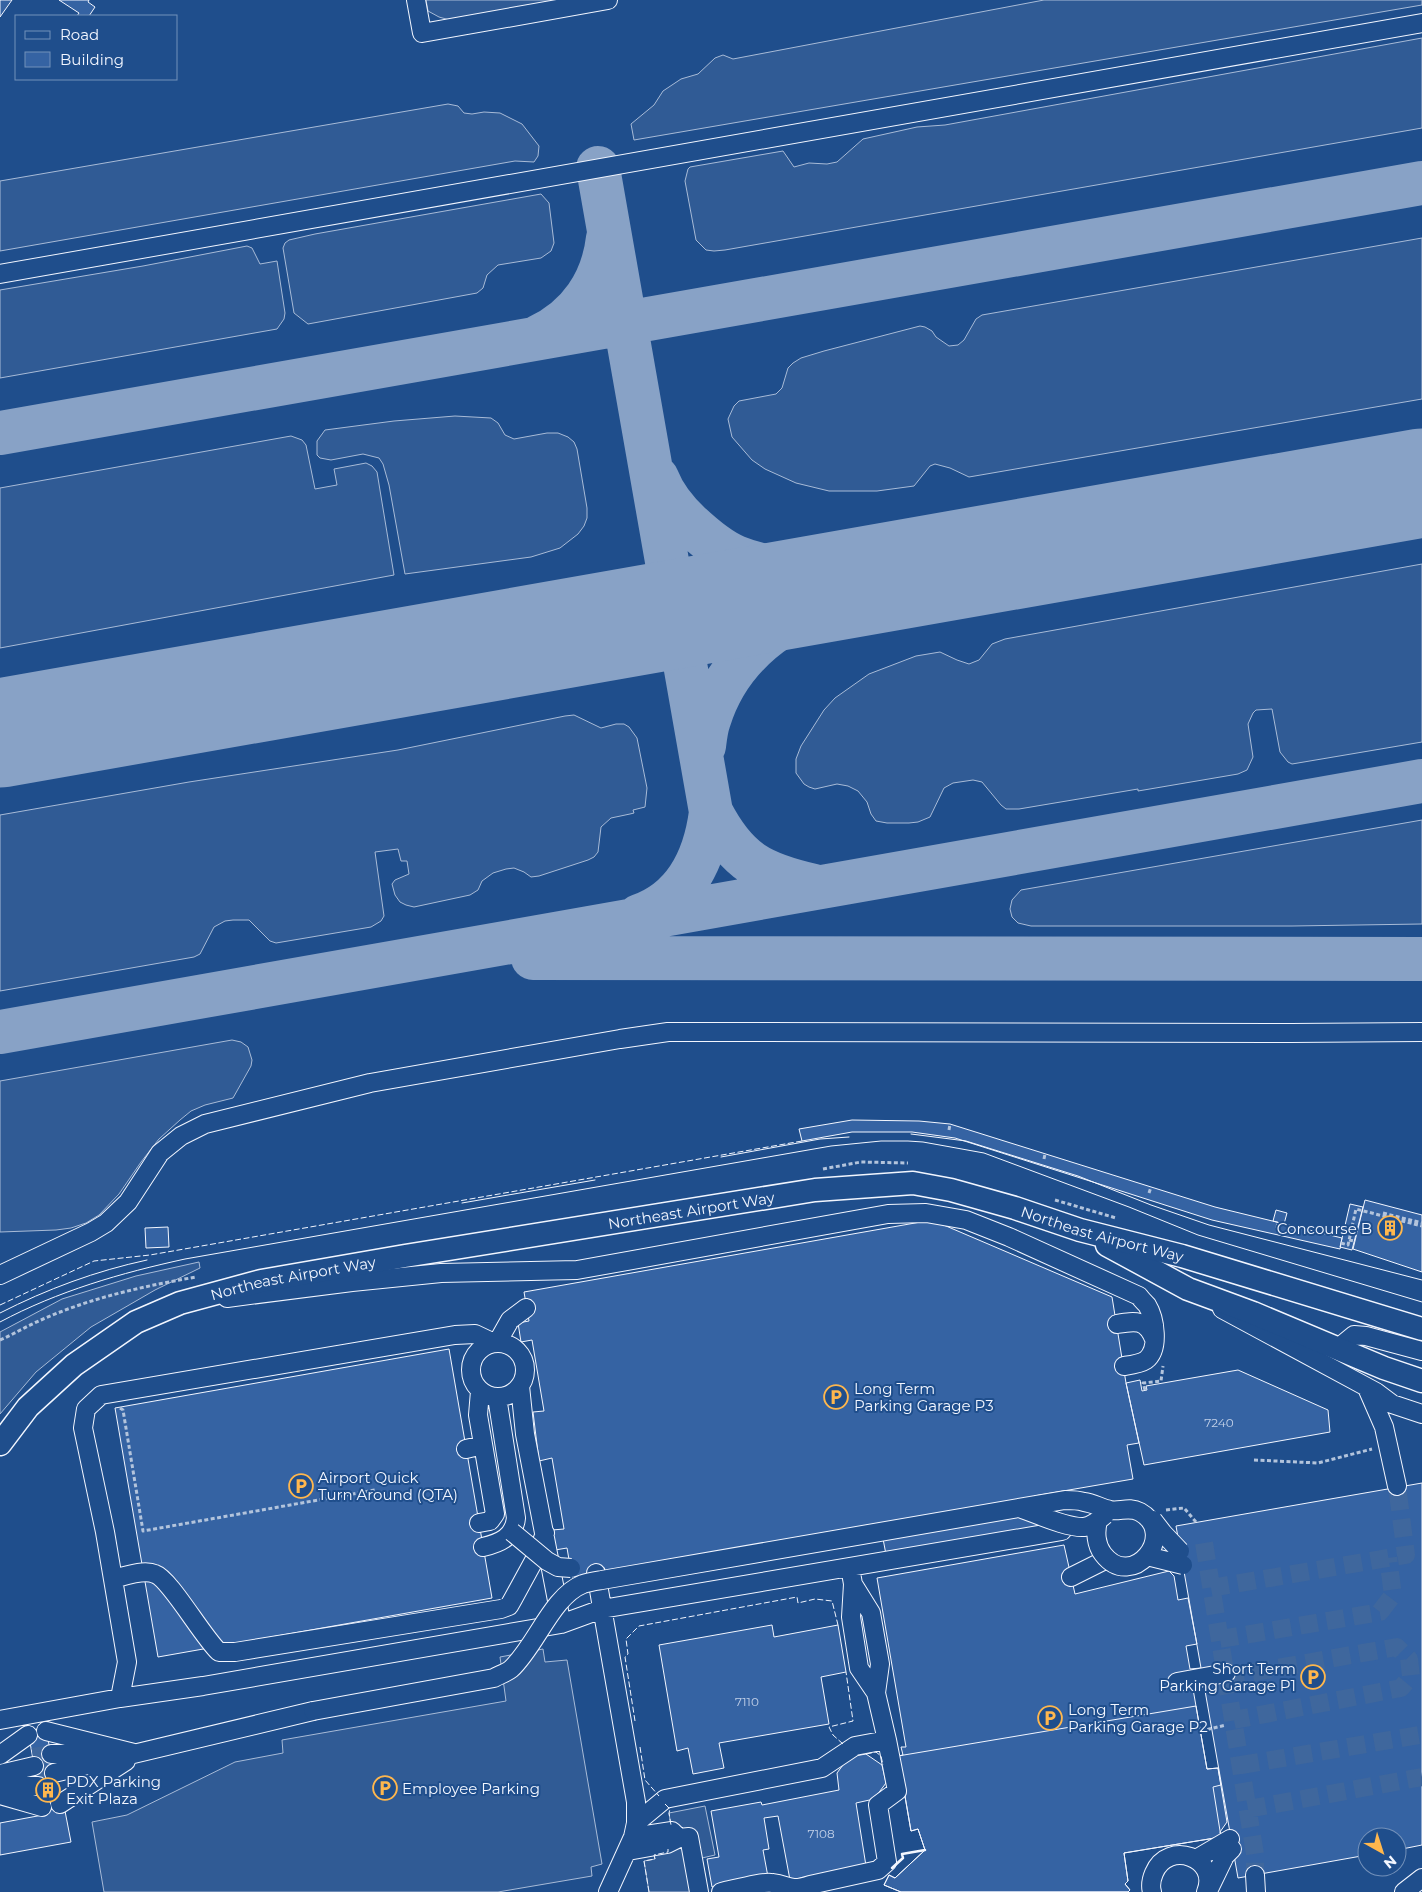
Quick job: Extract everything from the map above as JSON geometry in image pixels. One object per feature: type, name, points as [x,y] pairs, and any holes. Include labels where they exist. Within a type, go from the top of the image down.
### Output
[{"type":"main road","name":"Northeast Airport Way","points":[[0,1444],[28,1407],[74,1365],[136,1322],[180,1303],[261,1281],[405,1256],[815,1190],[870,1185],[913,1183],[951,1190],[1016,1208],[1080,1230],[1182,1256],[1422,1329]]},
{"type":"main road","points":[[1080,1230],[1188,1289],[1253,1313],[1384,1368],[1422,1380]]},
{"type":"lane","points":[[416,0],[422,33],[608,0]]},
{"type":"lane","points":[[0,274],[1422,23]]},
{"type":"lane","points":[[0,1275],[106,1223],[128,1202],[160,1154],[180,1136],[205,1124],[370,1083],[620,1039],[668,1032],[1422,1032]]},
{"type":"lane","points":[[180,1303],[441,1273],[577,1270],[852,1228],[888,1214],[926,1213],[966,1220],[1138,1296],[1147,1305],[1156,1338],[1150,1356],[1144,1361],[1124,1366],[1138,1363],[1149,1355],[1154,1338],[1149,1329],[1142,1324],[1134,1321],[1117,1324]]},
{"type":"lane","points":[[1188,1289],[1246,1324],[1372,1390],[1392,1404],[1422,1414]]},
{"type":"lane","points":[[483,1547],[502,1542],[512,1532],[516,1518],[498,1404],[480,1391],[472,1376],[471,1367],[478,1351],[496,1343],[510,1320],[526,1308]]},
{"type":"lane","points":[[120,1698],[127,1662],[113,1578],[83,1428],[86,1409],[101,1395],[455,1335],[475,1334],[514,1348],[524,1361],[524,1379],[520,1386],[498,1404]]},
{"type":"lane","points":[[1337,1349],[1354,1335],[1366,1336],[1422,1351]]},
{"type":"lane","points":[[520,1386],[523,1426],[561,1624]]},
{"type":"lane","points":[[1372,1390],[1397,1394],[1422,1402]]},
{"type":"lane","points":[[1372,1390],[1384,1427],[1397,1486]]},
{"type":"lane","points":[[479,1523],[490,1521],[496,1514],[475,1447],[480,1391]]},
{"type":"lane","points":[[53,1768],[137,1753],[313,1711],[494,1678],[509,1670],[536,1639],[554,1609],[572,1591],[583,1584],[1065,1500],[1084,1502],[1112,1510],[1130,1508],[1139,1511],[1152,1524],[1155,1533],[1155,1542],[1148,1556],[1142,1562],[1128,1567],[1109,1561],[1100,1550],[1098,1543],[1096,1535],[1098,1521]]},
{"type":"lane","points":[[1020,1508],[1075,1526],[1086,1527],[1098,1521],[1111,1511],[1119,1509],[1137,1510],[1146,1516],[1152,1525],[1155,1534],[1154,1543],[1142,1561],[1129,1566],[1119,1566],[1106,1560],[1098,1546],[1097,1526],[1098,1520],[1110,1511],[1118,1509],[1138,1509],[1146,1513],[1181,1558],[1147,1556]]},
{"type":"lane","points":[[0,1720],[561,1624],[602,1609],[851,1575],[1062,1531]]},
{"type":"lane","points":[[512,1532],[547,1561],[558,1567],[571,1568]]},
{"type":"lane","points":[[113,1578],[140,1573],[155,1573],[168,1583],[208,1642],[219,1652],[235,1652],[329,1632],[501,1609],[509,1606],[537,1555],[544,1533]]},
{"type":"lane","points":[[1071,1577],[1106,1560]]},
{"type":"lane","points":[[596,1572],[636,1802],[633,1837]]},
{"type":"lane","points":[[721,1892],[771,1882],[789,1890],[802,1889],[810,1885],[878,1870],[888,1862],[878,1805],[897,1791],[888,1740],[876,1693],[880,1664],[871,1613],[851,1575]]},
{"type":"lane","points":[[1177,1682],[1226,1673]]},
{"type":"lane","points":[[608,1892],[633,1837],[665,1799],[822,1768],[855,1746],[888,1740]]},
{"type":"lane","points":[[53,1768],[137,1753]]},
{"type":"lane","points":[[53,1768],[137,1753]]},
{"type":"lane","points":[[0,1755],[35,1771]]},
{"type":"lane","points":[[0,1762],[35,1771]]},
{"type":"lane","points":[[0,1769],[35,1771]]},
{"type":"lane","points":[[0,1774],[35,1771]]},
{"type":"lane","points":[[0,1780],[35,1771]]},
{"type":"lane","points":[[0,1785],[35,1771]]},
{"type":"lane","points":[[0,1790],[35,1771]]},
{"type":"lane","points":[[0,1795],[35,1771]]},
{"type":"lane","points":[[633,1837],[667,1844],[679,1838],[689,1837],[699,1892]]},
{"type":"lane","points":[[1196,1859],[1231,1844],[1206,1892]]},
{"type":"lane","points":[[1152,1892],[1150,1884],[1155,1869],[1163,1860],[1172,1855],[1184,1855],[1196,1859],[1206,1869],[1209,1880],[1206,1892]]},
{"type":"lane","points":[[1404,1892],[1422,1878]]},
{"type":"lane","points":[[1413,1892],[1422,1890]]},
{"type":"path","points":[[949,1130],[950,1124]]},
{"type":"path","points":[[1044,1159],[1045,1154]]},
{"type":"path","points":[[1149,1193],[1151,1187]]},
{"type":"path","points":[[1341,1243],[1348,1245],[1356,1209],[1410,1225],[1422,1224]]},
{"type":"path","points":[[1382,1213],[1422,1224]]},
{"type":"path","points":[[1277,1228],[1278,1222]]},
{"type":"path","points":[[1348,1240],[1354,1241]]},
{"type":"path","points":[[101,1395],[123,1410],[143,1531],[375,1490]]},
{"type":"path","points":[[1254,1460],[1318,1463],[1388,1445]]},
{"type":"path","points":[[1165,1510],[1184,1508],[1196,1522]]},
{"type":"path","points":[[1200,1731],[1226,1726]]},
{"type":"shaded area","points":[[426,0],[591,0],[453,21],[428,11]]},
{"type":"shaded area","points":[[1044,0],[1422,0],[1422,5],[634,140],[631,124],[654,105],[663,91],[681,79],[698,74],[715,58],[723,55],[733,59]]},
{"type":"shaded area","points":[[1422,38],[1422,128],[725,250],[706,250],[696,240],[685,181],[690,167],[783,151],[794,167],[809,163],[827,164],[837,162],[863,139],[917,127],[945,125]]},
{"type":"shaded area","points":[[448,104],[458,106],[464,113],[500,113],[522,124],[539,146],[538,156],[534,162],[515,161],[0,251],[0,181]]},
{"type":"shaded area","points":[[541,194],[549,203],[554,243],[551,251],[541,258],[498,265],[487,275],[483,288],[477,293],[308,324],[294,313],[283,248],[289,240]]},
{"type":"shaded area","points":[[1422,238],[1422,399],[969,477],[950,468],[935,464],[930,466],[914,486],[877,491],[829,491],[796,483],[765,469],[752,460],[732,437],[728,419],[734,406],[739,401],[776,394],[782,388],[788,368],[793,363],[801,358],[824,351],[920,326],[932,331],[936,337],[949,346],[958,345],[964,340],[976,319],[982,315]]},
{"type":"shaded area","points":[[247,246],[252,248],[260,264],[277,261],[285,313],[284,319],[277,329],[0,378],[0,290]]},
{"type":"shaded area","points":[[455,416],[491,418],[498,423],[505,435],[514,439],[558,433],[574,442],[577,449],[587,508],[587,518],[578,534],[560,548],[531,557],[405,574],[389,485],[383,464],[379,458],[363,454],[331,460],[320,458],[317,455],[317,441],[325,430],[394,421]]},
{"type":"shaded area","points":[[291,436],[302,440],[306,445],[315,489],[337,485],[334,469],[366,463],[377,472],[394,575],[0,648],[0,488]]},
{"type":"shaded area","points":[[1422,564],[1422,742],[1292,764],[1280,752],[1272,709],[1256,710],[1248,724],[1253,757],[1247,770],[1238,774],[1019,809],[1006,809],[982,782],[973,780],[953,783],[944,788],[930,817],[918,822],[909,823],[876,821],[871,814],[867,802],[858,791],[848,786],[837,784],[815,789],[804,784],[796,773],[796,759],[801,746],[824,710],[835,698],[869,674],[916,656],[940,652],[969,664],[979,660],[992,644],[1005,639]]},
{"type":"shaded area","points":[[574,715],[601,728],[616,724],[624,724],[629,727],[637,738],[647,788],[645,807],[633,810],[634,813],[611,818],[601,827],[598,852],[588,860],[531,877],[514,868],[506,869],[493,873],[482,881],[478,890],[470,895],[414,907],[400,902],[395,895],[392,884],[395,880],[409,874],[407,861],[401,861],[398,849],[375,852],[384,916],[381,921],[371,927],[276,943],[270,941],[249,920],[225,921],[214,927],[200,954],[194,957],[0,991],[0,815],[189,782],[398,750]]},
{"type":"shaded area","points":[[1422,820],[1422,924],[1031,926],[1018,923],[1012,917],[1010,909],[1012,900],[1021,890]]},
{"type":"shaded area","points":[[232,1040],[241,1042],[248,1047],[252,1060],[251,1066],[233,1098],[205,1105],[191,1111],[180,1120],[159,1139],[119,1194],[99,1215],[86,1223],[71,1228],[0,1232],[0,1081]]},
{"type":"shaded area","points":[[199,1262],[200,1268],[155,1290],[91,1327],[36,1372],[0,1414],[0,1332],[62,1299],[136,1276]]},
{"type":"shaded area","name":"Employee Parking","points":[[543,1649],[545,1662],[567,1660],[602,1864],[591,1867],[592,1876],[498,1892],[104,1892],[92,1822],[127,1815],[235,1762],[283,1753],[282,1740],[506,1701],[500,1657]]},
{"type":"shaded area","points":[[705,1806],[715,1855],[702,1858],[708,1892],[649,1892],[644,1861],[655,1859],[654,1855],[672,1833],[669,1813]]},
{"type":"building","points":[[0,0],[12,0],[0,17]]},
{"type":"building","points":[[59,0],[89,0],[88,2],[95,7],[90,15],[78,15],[79,13]]},
{"type":"building","points":[[852,1120],[919,1121],[950,1124],[1215,1207],[1342,1238],[1340,1249],[1212,1220],[955,1138],[912,1132],[852,1132],[802,1141],[799,1129]]},
{"type":"building","name":"Concourse B","points":[[1365,1200],[1422,1215],[1422,1272],[1353,1249]]},
{"type":"building","points":[[1350,1204],[1363,1207],[1352,1250],[1340,1247]]},
{"type":"building","points":[[1276,1210],[1287,1213],[1284,1224],[1273,1221]]},
{"type":"building","name":"Long Term Parking Garage P3","points":[[932,1220],[1112,1297],[1126,1383],[1139,1443],[1127,1445],[1133,1479],[1034,1496],[1041,1537],[888,1565],[880,1523],[572,1577],[567,1548],[555,1550],[552,1530],[564,1529],[552,1458],[539,1461],[533,1412],[544,1411],[532,1340],[521,1342],[518,1323],[529,1321],[524,1292]]},
{"type":"building","points":[[168,1227],[169,1247],[146,1248],[145,1228]]},
{"type":"building","name":"Airport Quick Turn Around (QTA)","points":[[449,1349],[492,1598],[158,1657],[115,1408]]},
{"type":"building","points":[[1238,1370],[1328,1410],[1330,1432],[1144,1465],[1126,1383],[1140,1380],[1142,1391],[1147,1390],[1146,1386]]},
{"type":"building","name":"Short Term Parking Garage P1","points":[[1422,1483],[1422,1845],[1407,1848],[1407,1827],[1357,1827],[1357,1857],[1238,1878],[1176,1526]]},
{"type":"building","name":"Long Term Parking Garage P2","points":[[1064,1545],[1075,1594],[1169,1571],[1174,1576],[1178,1600],[1188,1598],[1197,1644],[1186,1646],[1190,1669],[1201,1668],[1205,1686],[1193,1689],[1207,1769],[1218,1768],[1221,1785],[1213,1787],[1221,1837],[1124,1853],[1128,1881],[1125,1884],[1130,1890],[1128,1892],[901,1892],[884,1885],[889,1875],[895,1878],[925,1850],[918,1829],[911,1831],[898,1756],[903,1755],[901,1747],[906,1747],[877,1578]]},
{"type":"building","points":[[772,1625],[774,1637],[838,1625],[846,1672],[821,1677],[829,1724],[719,1743],[724,1768],[693,1774],[688,1748],[677,1751],[659,1645]]},
{"type":"building","points":[[1196,1706],[1207,1769],[1218,1768],[1227,1822],[1220,1832],[1221,1837],[1124,1853],[1128,1881],[1125,1884],[1130,1890],[1128,1892],[901,1892],[884,1885],[889,1875],[895,1878],[925,1850],[918,1829],[911,1831],[898,1756]]},
{"type":"building","name":"PDX Parking Exit Plaza","points":[[46,1728],[60,1806],[55,1808],[56,1813],[65,1811],[71,1842],[0,1855],[0,1823],[48,1814],[47,1810],[42,1811],[28,1731]]},
{"type":"building","points":[[866,1754],[882,1765],[886,1783],[874,1799],[856,1803],[866,1866],[790,1880],[778,1816],[764,1818],[769,1849],[763,1850],[768,1877],[712,1887],[707,1859],[719,1857],[711,1811],[761,1802],[762,1805],[839,1790],[837,1773],[849,1757]]},
{"type":"taxiway","points":[[598,168],[711,812],[731,843],[752,863],[779,876],[814,886]]},
{"type":"taxiway","points":[[0,433],[1422,183]]},
{"type":"taxiway","points":[[538,337],[566,320],[586,297],[601,269],[608,238]]},
{"type":"taxiway","points":[[657,478],[667,497],[685,519],[712,543],[736,557],[775,568],[796,571],[899,575],[811,610],[784,625],[760,642],[739,663],[722,689],[708,723],[704,746]]},
{"type":"taxiway","points":[[0,1032],[1422,781]]},
{"type":"taxiway","points":[[639,916],[655,909],[681,888],[698,861],[704,845],[711,812]]},
{"type":"taxiway","points":[[533,958],[1422,959]]},
{"type":"runway","points":[[0,733],[1422,483]]},
{"type":"tunnel","points":[[1211,1588],[1406,1555],[1397,1486]]},
{"type":"tunnel","points":[[1204,1543],[1255,1854],[1255,1875]]},
{"type":"tunnel","points":[[1220,1639],[1380,1612],[1393,1595],[1388,1558]]},
{"type":"tunnel","points":[[1226,1677],[1397,1647],[1409,1659],[1411,1676],[1401,1688],[1234,1720]]},
{"type":"tunnel","points":[[1241,1765],[1422,1736]]},
{"type":"tunnel","points":[[33,1757],[51,1754]]},
{"type":"tunnel","points":[[36,1776],[54,1773]]},
{"type":"tunnel","points":[[1248,1809],[1422,1777]]},
{"type":"tunnel","points":[[40,1797],[58,1794]]},
{"type":"tram line","points":[[911,1134],[966,1141],[1078,1176],[1151,1205],[1209,1225],[1422,1280]]},
{"type":"tram line","points":[[721,1157],[820,1139],[849,1137]]},
{"type":"tram line","points":[[0,1322],[44,1301],[90,1284],[137,1270],[185,1259],[831,1146],[881,1141],[923,1142],[984,1153],[1198,1235],[1422,1302]]},
{"type":"tram line","points":[[462,1203],[595,1180]]},
{"type":"tram line","points":[[0,1313],[72,1282],[147,1260]]},
{"type":"fence","points":[[0,1305],[94,1261],[150,1255],[802,1141]]},
{"type":"fence","points":[[635,1721],[625,1657],[628,1654],[626,1639],[639,1626],[797,1597],[798,1603],[815,1599],[832,1601],[838,1625]]},
{"type":"fence","points":[[843,1744],[833,1735],[829,1727],[853,1721],[846,1672]]},
{"type":"fence","points":[[640,1747],[645,1780],[659,1796]]},
{"type":"fence","points":[[866,1754],[876,1752],[881,1756],[883,1765]]},
{"type":"fence","points":[[665,1804],[670,1809],[671,1825]]},
{"type":"fence","points":[[649,1892],[644,1861],[655,1859],[654,1855],[668,1852],[668,1849]]},
{"type":"wall","points":[[892,1868],[903,1858],[902,1854],[925,1850]]},
{"type":"place","name":"Concourse B","points":[[1390,1228]]},
{"type":"place","name":"Long Term Parking Garage P3","points":[[836,1397]]},
{"type":"place","name":"Airport Quick Turn Around (QTA)","points":[[301,1486]]},
{"type":"place","name":"Short Term Parking Garage P1","points":[[1313,1677]]},
{"type":"place","name":"Long Term Parking Garage P2","points":[[1050,1718]]},
{"type":"place","name":"Employee Parking","points":[[385,1788]]},
{"type":"place","name":"PDX Parking Exit Plaza","points":[[48,1790]]}]
